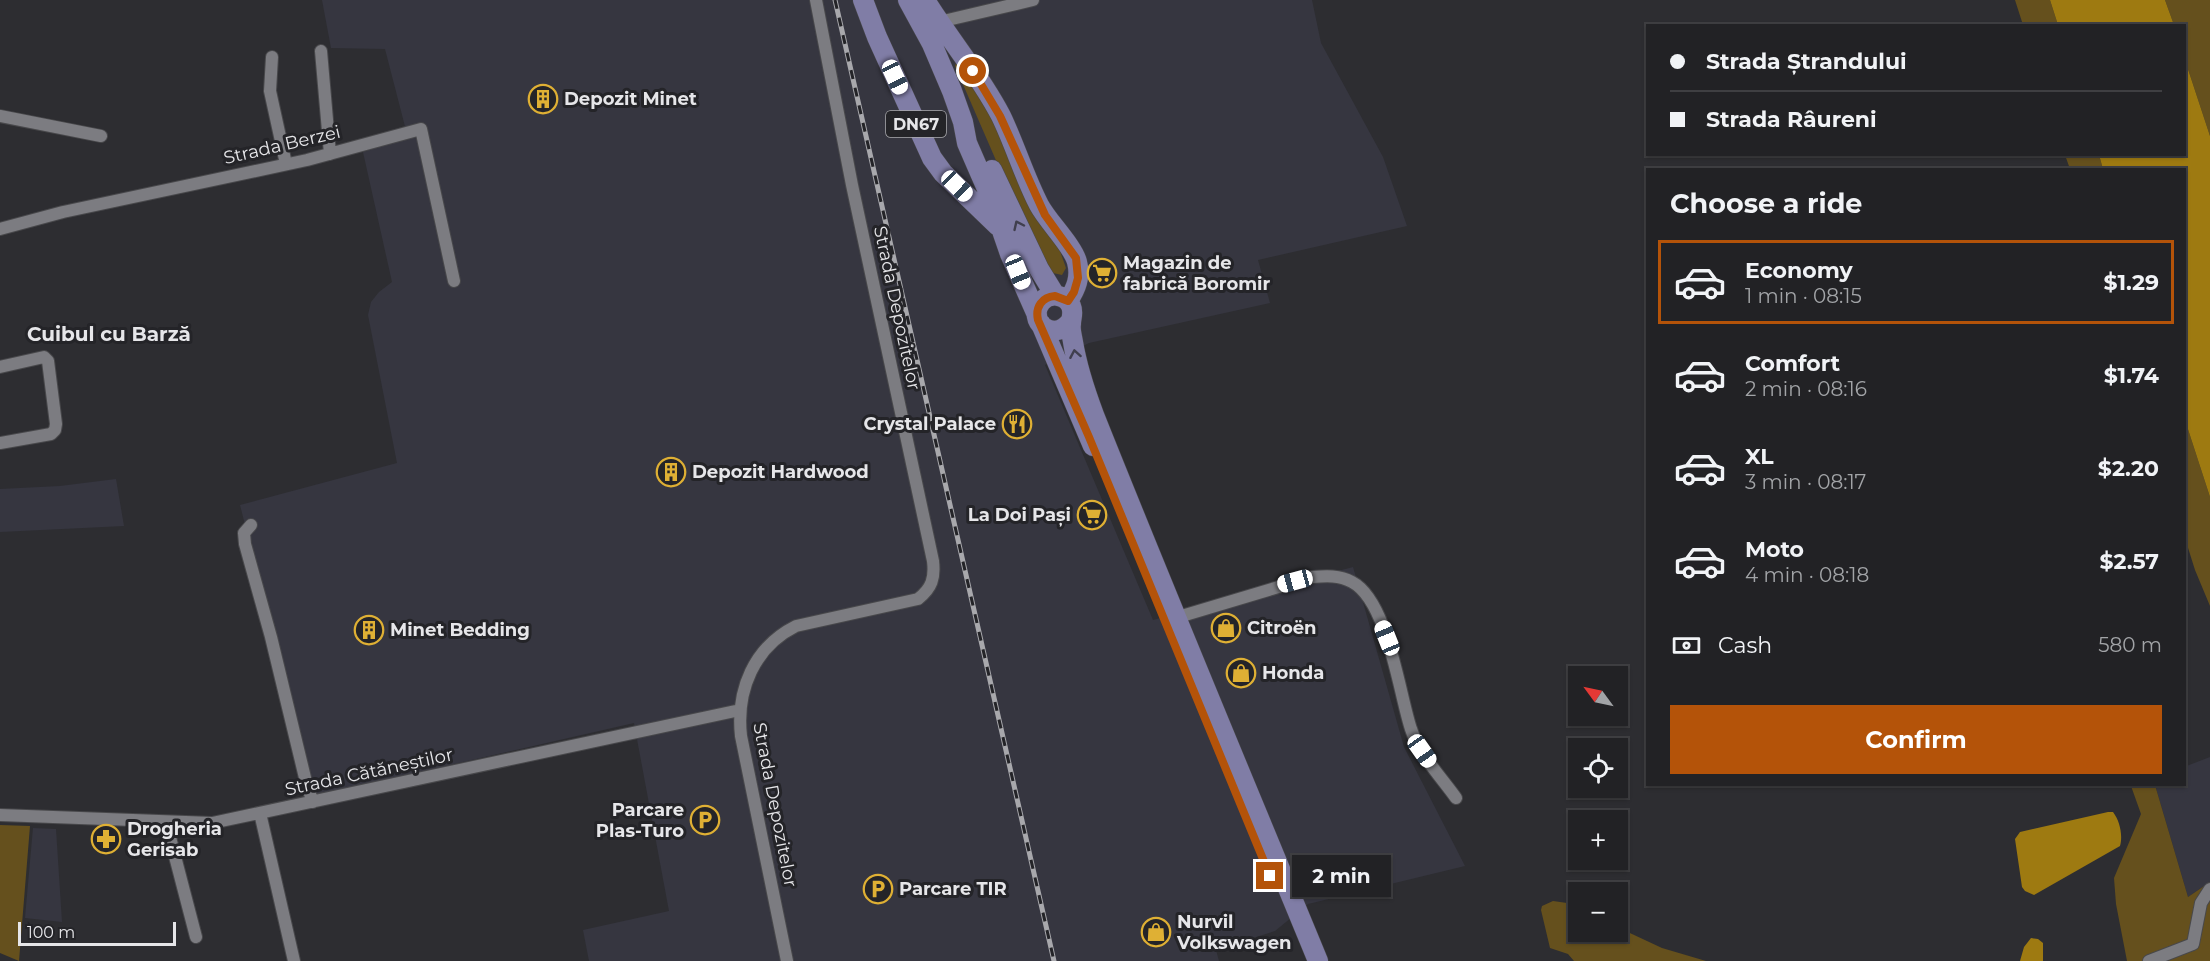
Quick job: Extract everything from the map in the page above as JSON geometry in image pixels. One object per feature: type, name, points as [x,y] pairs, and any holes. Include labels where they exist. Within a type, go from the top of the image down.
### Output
[{"type":"main road","name":"DN67","points":[[863,0],[877,37],[932,158],[943,173],[1000,228],[1039,320]]},
{"type":"main road","points":[[908,0],[940,62],[963,122],[967,142],[990,195],[1000,228]]},
{"type":"main road","points":[[925,0],[995,106],[1038,202],[1076,258],[1078,278],[1074,292],[1062,298],[1049,296],[1040,304],[1039,320],[1305,961]]},
{"type":"main road","points":[[963,122],[977,139],[1039,269],[1073,311],[1067,327],[1056,331],[1045,328],[1039,320]]},
{"type":"main road","points":[[1070,322],[1076,361],[1086,394],[1175,618],[1318,961]]},
{"type":"street","name":"Strada Depozitelor","points":[[787,961],[739,723],[744,692],[753,668],[766,647],[780,634],[796,626],[918,599],[931,585],[934,575],[931,549],[852,185],[816,0]]},
{"type":"street","points":[[939,22],[1033,0]]},
{"type":"street","points":[[321,51],[330,154]]},
{"type":"street","points":[[272,57],[270,91],[286,164]]},
{"type":"street","points":[[0,116],[101,136]]},
{"type":"street","name":"Strada Berzei","points":[[0,229],[55,214],[330,154],[421,129],[454,281]]},
{"type":"street","points":[[0,367],[44,357],[48,361],[56,424],[51,434],[0,443]]},
{"type":"street","points":[[250,525],[244,533],[244,544],[271,637],[307,786],[313,802]]},
{"type":"street","points":[[1175,618],[1312,577],[1334,576],[1356,584],[1371,602],[1387,638],[1411,729],[1417,742],[1456,798]]},
{"type":"street","name":"Strada Cătăneștilor","points":[[0,815],[212,823],[740,710]]},
{"type":"street","points":[[260,813],[294,961]]},
{"type":"street","points":[[166,822],[196,937]]},
{"type":"street","points":[[2149,961],[2193,944],[2201,903],[2210,889]]},
{"type":"shaded area","points":[[322,0],[1312,0],[1321,43],[1383,157],[1407,226],[1258,260],[1270,303],[1089,343],[1045,365],[1153,620],[1353,567],[1404,747],[1465,866],[1308,904],[1275,931],[1216,950],[1219,961],[589,961],[583,930],[669,911],[634,723],[314,796],[240,505],[397,463],[368,315],[371,302],[392,282],[363,152],[408,138],[385,49],[331,48]]},
{"type":"shaded area","points":[[2015,0],[2050,0],[2058,24],[2023,24]]},
{"type":"shaded area","points":[[2050,0],[2165,0],[2174,24],[2058,24]]},
{"type":"shaded area","points":[[2165,0],[2210,0],[2210,136],[2186,63],[2186,24],[2174,24]]},
{"type":"shaded area","points":[[956,63],[989,111],[1030,208],[1060,251],[1066,268],[1062,275],[1053,273],[1049,269],[1008,188],[955,66]]},
{"type":"shaded area","points":[[2186,63],[2210,136],[2210,497],[2186,423],[2186,168],[2103,168],[2099,156],[2186,156]]},
{"type":"shaded area","points":[[2065,156],[2099,156],[2103,168],[2070,168]]},
{"type":"shaded area","points":[[2186,423],[2210,497],[2210,606],[2186,541]]},
{"type":"shaded area","points":[[116,479],[124,526],[0,532],[0,489],[60,486]]},
{"type":"shaded area","points":[[2210,757],[2210,882],[2188,897],[2155,786],[2186,786],[2186,766]]},
{"type":"shaded area","points":[[2131,786],[2155,786],[2188,897],[2210,882],[2210,961],[2127,961],[2116,904],[2114,878],[2141,814]]},
{"type":"shaded area","points":[[2113,812],[2119,824],[2120,846],[2034,895],[2025,891],[2022,887],[2015,839],[2020,832]]},
{"type":"shaded area","points":[[0,825],[30,826],[19,961],[0,953]]},
{"type":"shaded area","points":[[33,828],[56,829],[62,922],[25,918]]},
{"type":"shaded area","points":[[1553,901],[1568,903],[1568,942],[1628,942],[1628,932],[1662,948],[1706,961],[1574,961],[1568,954],[1550,948],[1542,906]]},
{"type":"shaded area","points":[[2031,938],[2043,943],[2043,961],[2020,961],[2024,947]]},
{"type":"railway","points":[[835,0],[1054,961]]},
{"type":"place","name":"Depozit Minet","points":[[543,99]]},
{"type":"place","name":"Magazin de fabrică Boromir","points":[[1102,273]]},
{"type":"place","name":"Crystal Palace","points":[[1017,424]]},
{"type":"place","name":"Depozit Hardwood","points":[[671,472]]},
{"type":"place","name":"La Doi Pași","points":[[1092,515]]},
{"type":"place","name":"Citroën","points":[[1226,628]]},
{"type":"place","name":"Minet Bedding","points":[[369,630]]},
{"type":"place","name":"Honda","points":[[1241,673]]},
{"type":"place","name":"Parcare Plas-Turo","points":[[705,820]]},
{"type":"place","name":"Drogheria Gerisab","points":[[106,839]]},
{"type":"place","name":"Parcare TIR","points":[[878,889]]},
{"type":"place","name":"Nurvil Volkswagen","points":[[1156,932]]},
{"type":"district","name":"Cuibul cu Barză","points":[[109,334]]},
{"type":"route","points":[[973,71],[1000,116],[1045,215],[1076,258],[1079,271],[1074,292],[1068,301],[1060,296],[1049,296],[1044,299],[1038,309],[1038,320],[1089,437],[1270,876]]}]
